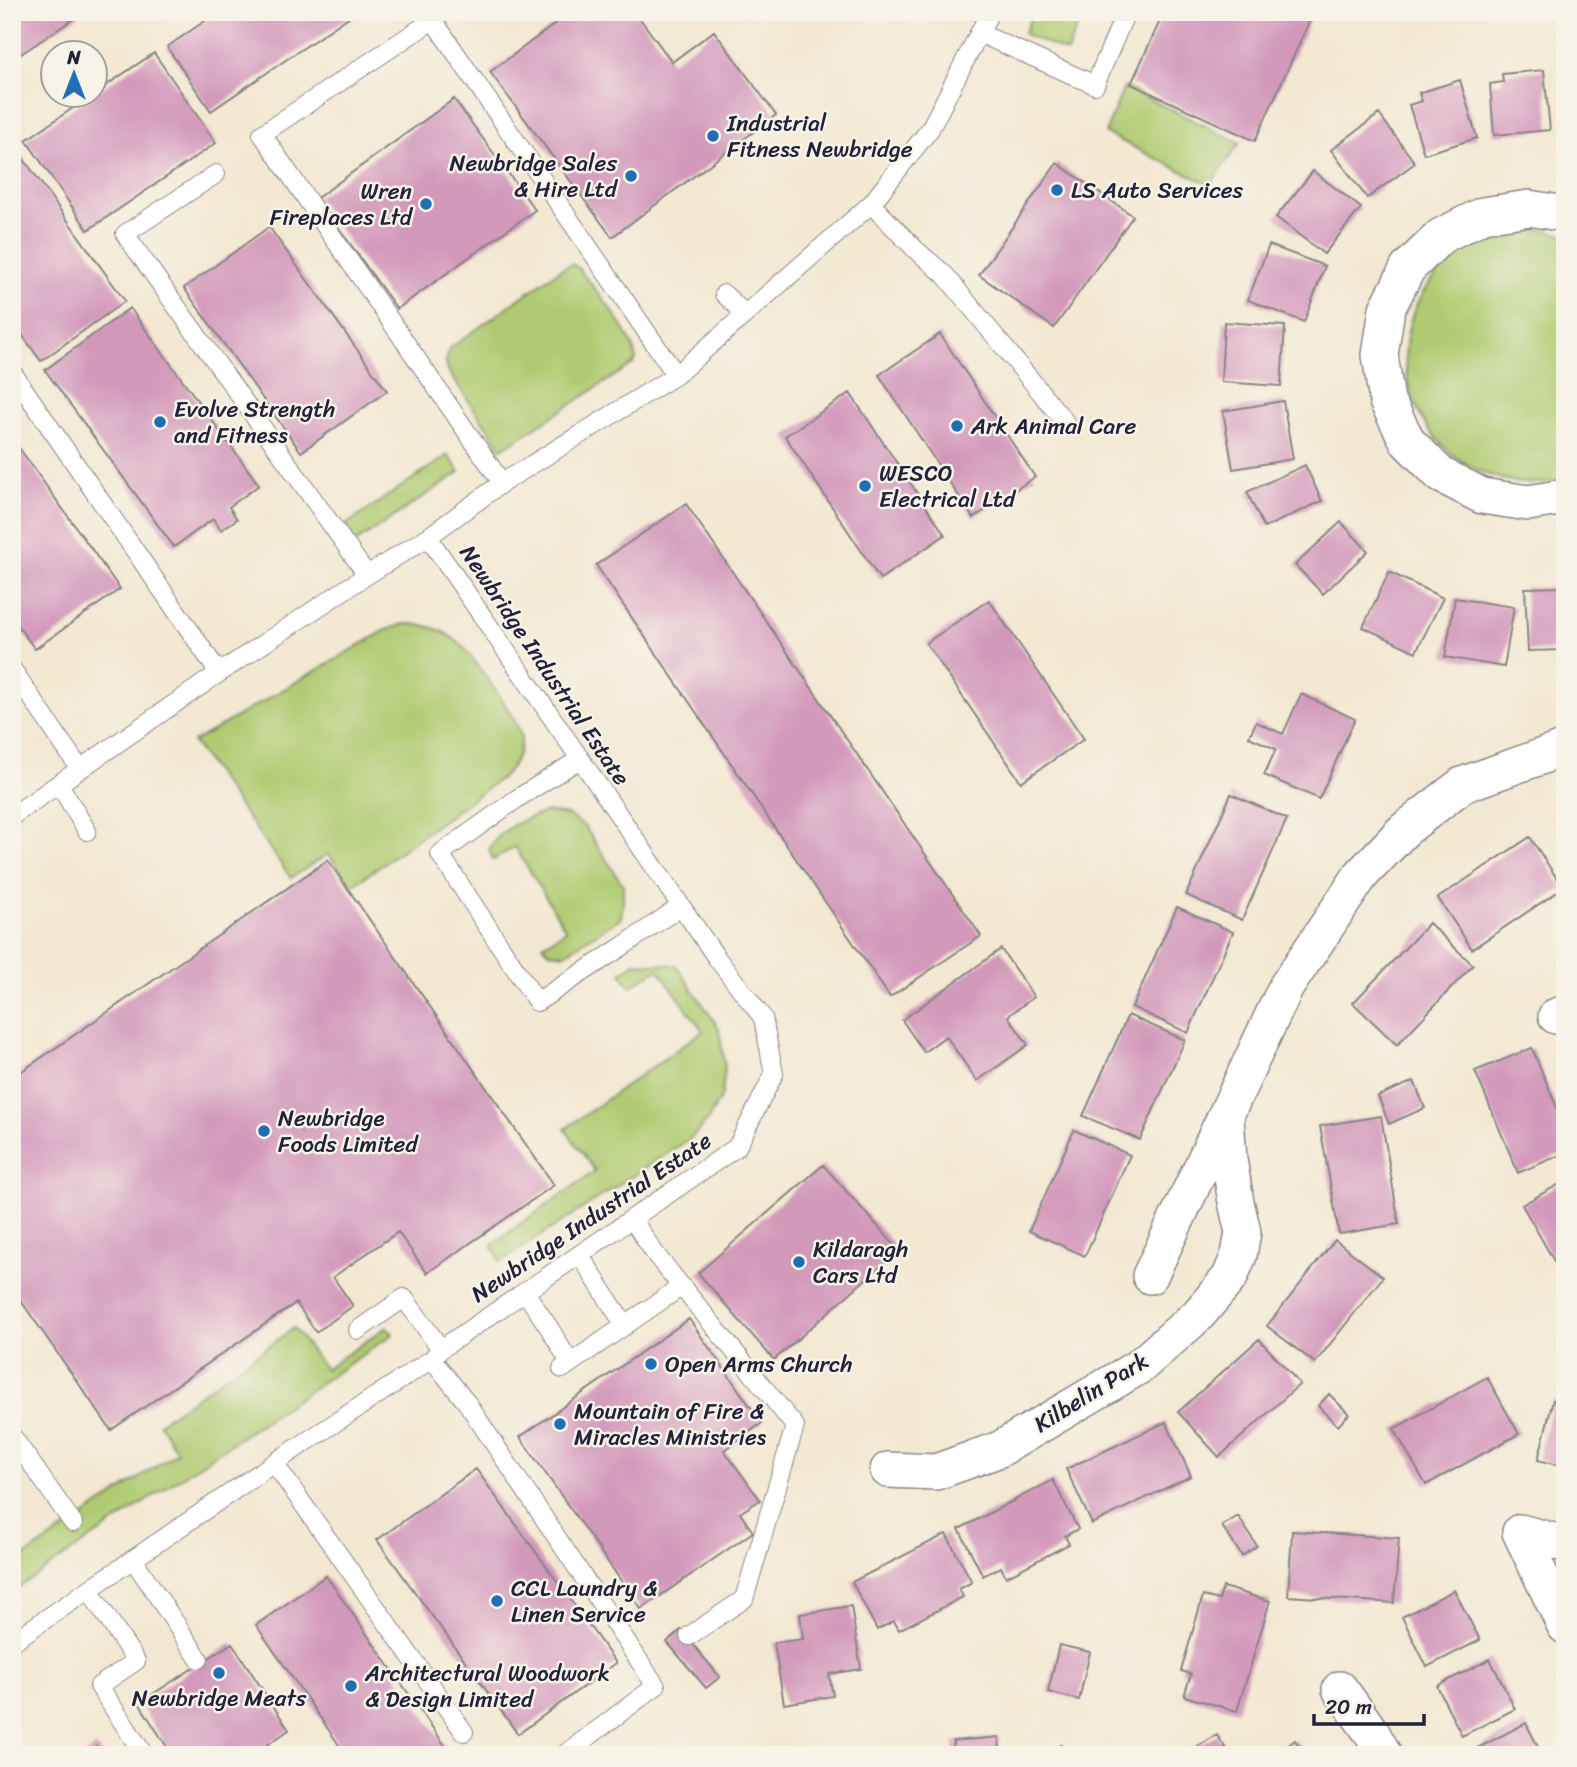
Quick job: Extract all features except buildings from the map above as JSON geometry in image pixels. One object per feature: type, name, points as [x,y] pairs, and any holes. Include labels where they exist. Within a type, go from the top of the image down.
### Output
[{"type":"street","points":[[1565,214],[1529,208],[1483,215],[1441,236],[1408,268],[1387,309],[1380,355],[1387,401],[1408,442],[1441,475],[1482,496],[1528,503],[1565,497]]},
{"type":"street","name":"Kilbelin Park","points":[[1150,1276],[1286,988],[1361,875],[1404,830],[1462,785],[1562,758]]},
{"type":"street","name":"Kilbelin Park","points":[[888,1470],[936,1472],[1000,1449],[1140,1366],[1199,1315],[1230,1278],[1239,1255],[1243,1232],[1228,1159],[1226,1114]]},
{"type":"street","points":[[1565,1544],[1520,1532],[1565,1626]]},
{"type":"street","points":[[1340,1689],[1372,1733],[1384,1755]]},
{"type":"lane","name":"Newbridge Industrial Estate","points":[[12,816],[219,673],[428,537],[502,483],[676,375],[871,204],[930,129],[990,12]]},
{"type":"lane","points":[[979,33],[1096,85],[1126,12]]},
{"type":"lane","points":[[502,483],[262,134],[433,20],[676,375]]},
{"type":"lane","points":[[216,174],[125,234],[367,575]]},
{"type":"lane","points":[[871,204],[945,275],[1065,422]]},
{"type":"lane","points":[[724,294],[746,314]]},
{"type":"lane","points":[[12,372],[219,673]]},
{"type":"lane","name":"Newbridge Industrial Estate","points":[[12,1642],[737,1147],[774,1074],[763,1018],[716,957],[428,537]]},
{"type":"lane","points":[[12,669],[80,769]]},
{"type":"lane","points":[[580,759],[518,798],[440,854],[537,1002],[681,906]]},
{"type":"lane","points":[[59,784],[87,831]]},
{"type":"lane","points":[[632,1219],[656,1255],[795,1426],[744,1599],[690,1636]]},
{"type":"lane","points":[[580,1255],[625,1326]]},
{"type":"lane","points":[[525,1292],[550,1329],[566,1366],[682,1286]]},
{"type":"lane","points":[[358,1330],[404,1298],[467,1403],[656,1686],[564,1755]]},
{"type":"lane","points":[[12,1436],[73,1523]]},
{"type":"lane","points":[[274,1463],[464,1732]]},
{"type":"lane","points":[[133,1559],[199,1659]]},
{"type":"lane","points":[[89,1590],[136,1661],[99,1686],[144,1755]]},
{"type":"green space","points":[[1033,12],[1083,12],[1067,52],[1024,34]]},
{"type":"green space","points":[[1124,87],[1240,143],[1210,185],[1105,133]]},
{"type":"green space","points":[[1518,230],[1544,230],[1565,235],[1565,479],[1541,483],[1517,482],[1481,472],[1452,454],[1429,429],[1414,400],[1406,368],[1407,335],[1418,302],[1439,271],[1477,242]]},
{"type":"green space","points":[[573,264],[621,324],[636,359],[633,364],[502,449],[448,371],[446,361],[450,348],[564,267]]},
{"type":"green space","points":[[448,455],[460,472],[355,543],[344,526]]},
{"type":"green space","points":[[404,624],[436,629],[453,638],[465,650],[494,689],[519,730],[521,743],[516,758],[504,776],[352,886],[328,854],[291,878],[193,742],[386,630]]},
{"type":"green space","points":[[548,812],[568,815],[585,827],[623,885],[621,918],[564,954],[549,952],[543,945],[566,930],[515,847],[493,860],[489,850],[506,830],[531,817]]},
{"type":"green space","points":[[635,963],[676,965],[719,1028],[725,1068],[722,1095],[708,1120],[691,1138],[500,1262],[492,1244],[595,1171],[565,1129],[703,1031],[658,969],[630,987],[621,973]]},
{"type":"green space","points":[[387,1327],[393,1334],[12,1592],[12,1565],[177,1452],[159,1423],[294,1328],[325,1369]]},
{"type":"place","name":"Industrial Fitness Newbridge","points":[[713,136]]},
{"type":"place","name":"Newbridge Sales & Hire Ltd","points":[[631,176]]},
{"type":"place","name":"LS Auto Services","points":[[1057,190]]},
{"type":"place","name":"Wren Fireplaces Ltd","points":[[426,204]]},
{"type":"place","name":"Evolve Strength and Fitness","points":[[160,422]]},
{"type":"place","name":"Ark Animal Care","points":[[957,426]]},
{"type":"place","name":"WESCO Electrical Ltd","points":[[865,486]]},
{"type":"place","name":"Newbridge Foods Limited","points":[[264,1131]]},
{"type":"place","name":"Kildaragh Cars Ltd","points":[[799,1262]]},
{"type":"place","name":"Open Arms Church","points":[[651,1364]]},
{"type":"place","name":"Mountain of Fire & Miracles Ministries","points":[[560,1424]]},
{"type":"place","name":"CCL Laundry & Linen Service","points":[[497,1601]]},
{"type":"place","name":"Newbridge Meats","points":[[219,1673]]},
{"type":"place","name":"Architectural Woodwork & Design Limited","points":[[351,1686]]}]
